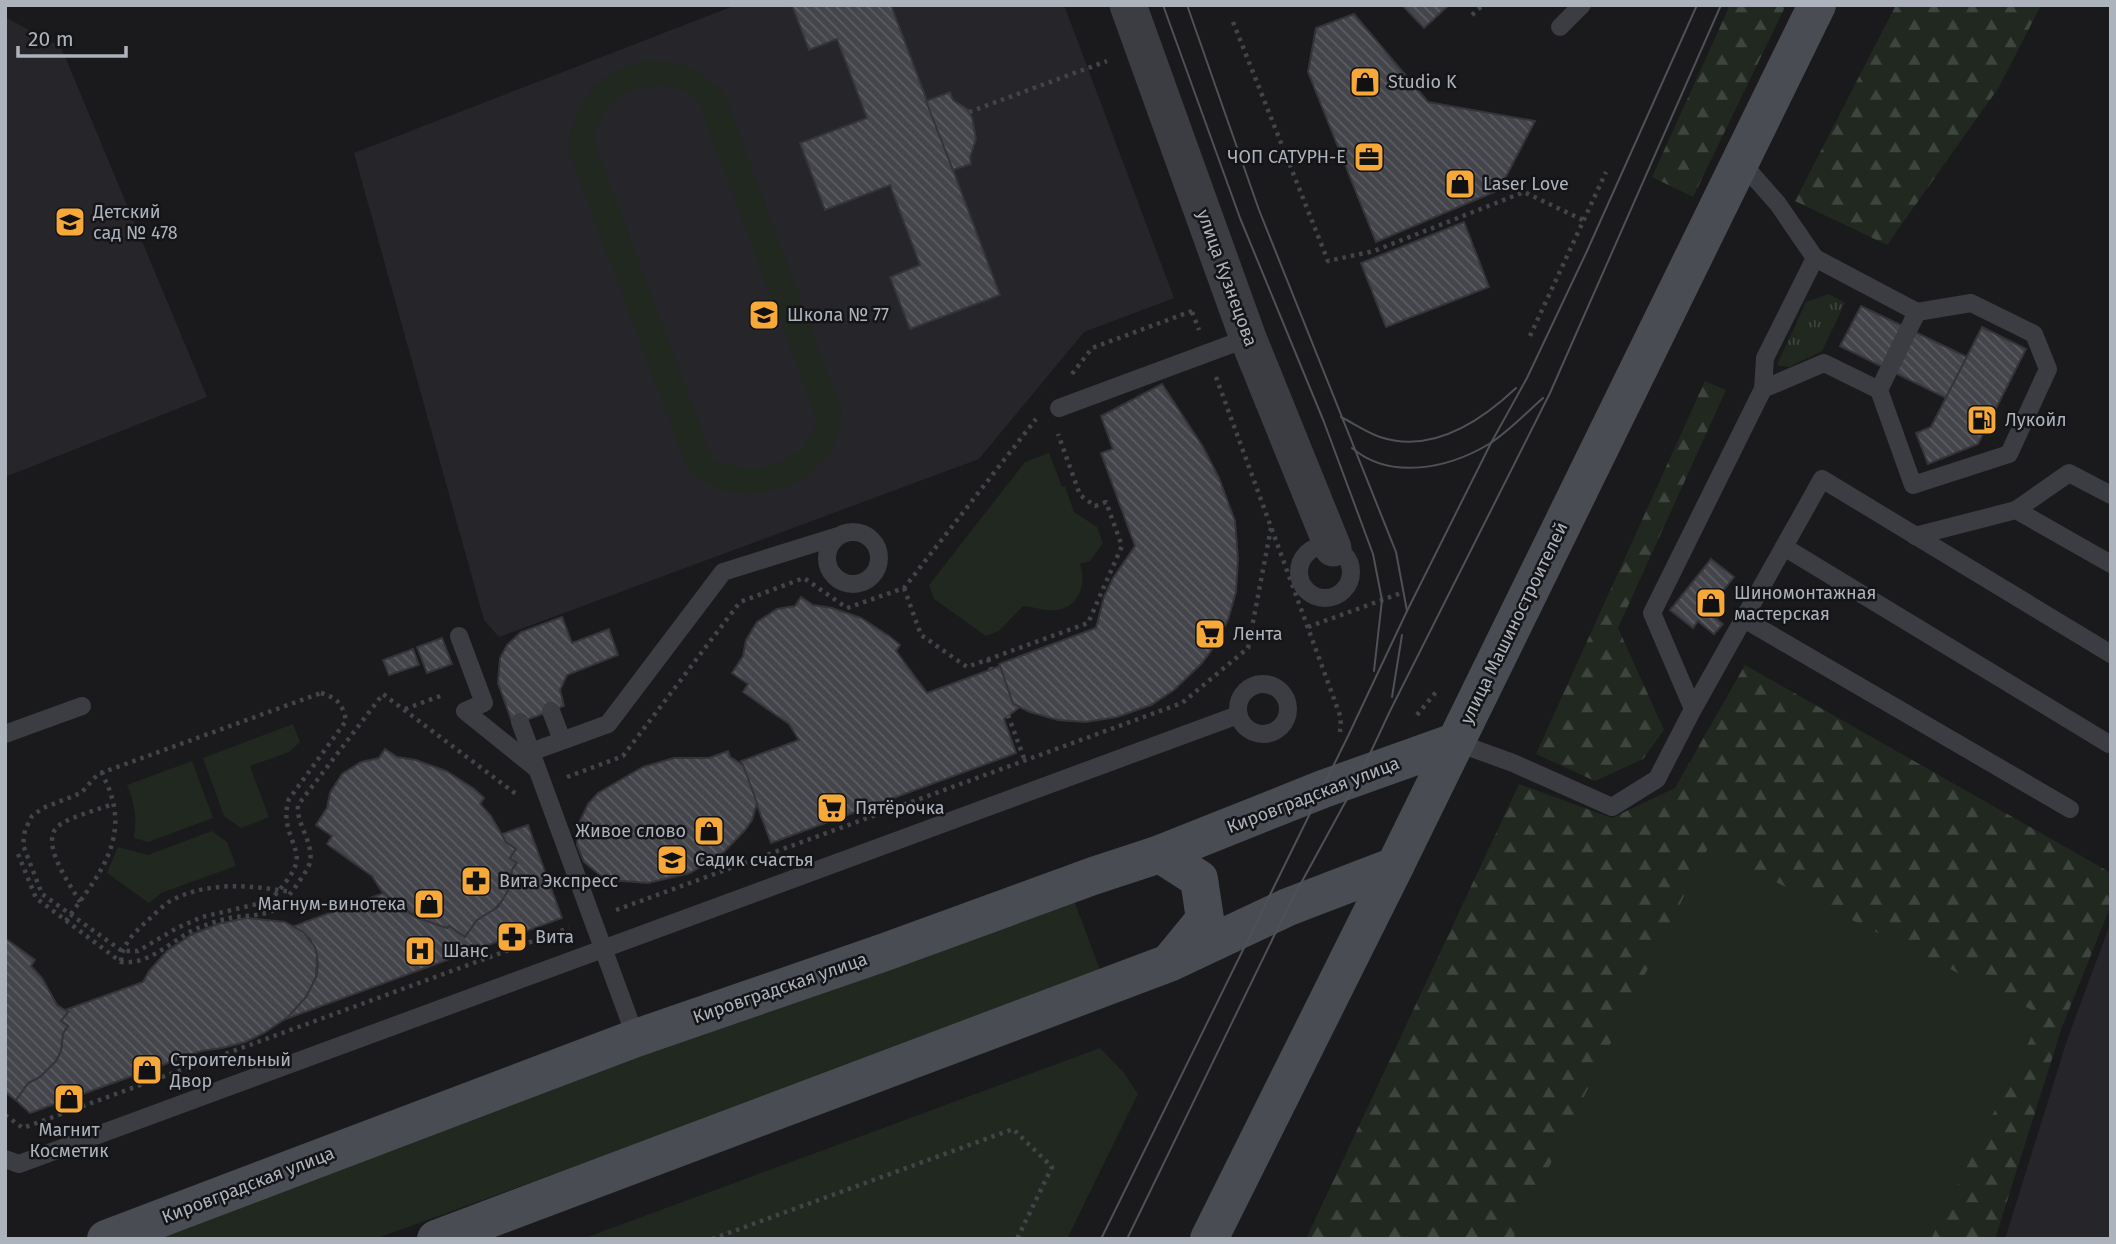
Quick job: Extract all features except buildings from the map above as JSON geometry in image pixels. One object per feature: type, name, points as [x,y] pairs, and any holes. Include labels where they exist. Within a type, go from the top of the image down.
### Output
[{"type":"main road","name":"улица Машиностроителей","points":[[1209,1239],[1817,5]]},
{"type":"main road","name":"Кировградская улица","points":[[106,1239],[636,1038],[1160,854],[1323,789],[1455,742]]},
{"type":"main road","points":[[1160,854],[1199,878],[1205,919],[1169,962]]},
{"type":"main road","points":[[436,1239],[1169,962],[1288,907],[1395,866]]},
{"type":"street","name":"улица Кузнецова","points":[[1128,5],[1248,338],[1333,548]]},
{"type":"lane","points":[[1560,27],[1582,5]]},
{"type":"lane","points":[[1741,162],[1778,204],[1815,258],[1917,312],[1971,303],[2034,334],[2048,369],[2009,454],[1913,485],[1879,390],[1824,363],[1763,389]]},
{"type":"lane","points":[[1693,709],[1652,613],[1763,389],[1765,358],[1815,258]]},
{"type":"lane","points":[[1879,390],[1917,312]]},
{"type":"lane","points":[[1059,408],[1248,338]]},
{"type":"lane","points":[[1915,536],[2016,510],[2070,473],[2111,495]]},
{"type":"lane","points":[[1455,742],[1513,763],[1612,807],[1657,779],[1693,709],[1822,479],[2111,654]]},
{"type":"lane","points":[[2016,510],[2111,564]]},
{"type":"lane","points":[[531,752],[608,724],[723,572],[838,536]]},
{"type":"lane","points":[[1784,547],[2109,744]]},
{"type":"lane","points":[[1744,619],[2070,809]]},
{"type":"lane","points":[[459,636],[484,703],[465,711],[540,777]]},
{"type":"lane","points":[[5,734],[82,706]]},
{"type":"lane","points":[[551,711],[562,740]]},
{"type":"lane","points":[[5,1159],[19,1164],[1238,715]]},
{"type":"lane","points":[[520,722],[636,1038]]},
{"type":"path","points":[[1472,15],[1483,5]]},
{"type":"path","points":[[1233,22],[1328,261],[1374,251],[1524,192],[1583,220]]},
{"type":"path","points":[[968,112],[1107,61]]},
{"type":"path","points":[[1530,336],[1606,172]]},
{"type":"path","points":[[1069,378],[1092,348],[1202,308]]},
{"type":"path","points":[[1192,312],[1341,718],[1340,733]]},
{"type":"path","points":[[540,777],[624,756],[740,601],[804,578],[847,608],[904,588],[1039,416]]},
{"type":"path","points":[[904,588],[922,635],[967,667],[1088,623],[1122,546],[1106,502],[1095,506],[1080,495],[1057,431]]},
{"type":"path","points":[[5,1115],[23,1128],[1182,703],[1248,648],[1271,528]]},
{"type":"path","points":[[1308,627],[1404,592]]},
{"type":"path","points":[[988,659],[991,669]]},
{"type":"path","points":[[321,693],[335,697],[344,709],[346,721],[289,799],[285,811],[286,824],[296,854],[296,865],[270,901],[202,917],[138,951],[122,951],[42,894],[23,845],[25,830],[32,816],[43,808],[82,793],[102,772],[321,693]]},
{"type":"path","points":[[18,854],[36,898],[121,962],[131,963],[146,959],[199,927],[279,908],[310,864],[310,850],[297,816],[298,805],[383,694],[525,801]]},
{"type":"path","points":[[1008,715],[1025,761]]},
{"type":"path","points":[[66,921],[103,870],[112,847],[115,822],[113,804],[102,772]]},
{"type":"path","points":[[80,902],[53,853],[52,837],[59,824],[113,804]]},
{"type":"path","points":[[121,962],[122,951],[134,932],[171,901],[209,887],[247,885],[291,892]]},
{"type":"path","points":[[712,1239],[1013,1129],[1052,1167],[1017,1239]]},
{"type":"shaded area","name":"Школа № 77","points":[[736,5],[1064,5],[1174,298],[1084,332],[979,459],[499,637],[484,620],[354,153]]},
{"type":"shaded area","name":"Детский сад № 478","points":[[5,17],[61,47],[207,397],[5,477]]},
{"type":"shaded area","points":[[2111,922],[2111,1239],[2005,1239],[2067,1040]]},
{"type":"green space","points":[[1730,5],[1786,5],[1693,197],[1652,177]]},
{"type":"green space","points":[[1896,5],[2041,5],[1999,87],[1887,245],[1795,201]]},
{"type":"green space","points":[[652,60],[673,63],[698,73],[723,91],[842,412],[836,439],[827,455],[815,469],[783,488],[765,493],[728,492],[688,470],[568,149],[577,113],[593,88],[604,78]],"holes":[[[663,85],[682,90],[698,100],[818,421],[804,445],[784,461],[773,465],[750,468],[713,460],[593,139],[603,115],[618,98],[627,93]]]},
{"type":"green space","points":[[1829,294],[1845,303],[1822,351],[1789,367],[1777,365],[1806,302]]},
{"type":"green space","points":[[1705,381],[1726,390],[1618,628],[1664,730],[1643,759],[1595,781],[1536,754]]},
{"type":"green space","points":[[1049,453],[1074,512],[1097,527],[1103,543],[1090,561],[1080,564],[1082,585],[1072,604],[1054,610],[1023,606],[999,631],[986,636],[934,599],[929,585],[1025,462]]},
{"type":"green space","points":[[1745,665],[2111,873],[2111,905],[2062,1027],[1995,1239],[1306,1239],[1519,784],[1612,818],[1675,788]]},
{"type":"green space","points":[[293,724],[300,742],[289,752],[250,766],[269,817],[241,828],[224,816],[203,758]]},
{"type":"green space","points":[[192,761],[213,818],[148,842],[134,838],[135,811],[127,785]]},
{"type":"green space","points":[[212,831],[227,842],[236,866],[161,893],[149,903],[107,873],[118,847],[148,855]]},
{"type":"green space","points":[[1708,848],[2042,1015],[1931,1239],[1513,1239]]},
{"type":"green space","points":[[1072,895],[1102,975],[375,1239],[143,1239]]},
{"type":"green space","points":[[1100,1048],[1124,1073],[1138,1094],[1067,1239],[582,1239]]},
{"type":"tram line","points":[[1163,5],[1240,218],[1324,422],[1373,554],[1382,600],[1374,671]]},
{"type":"tram line","points":[[1187,5],[1259,210],[1396,552],[1407,611]]},
{"type":"tram line","points":[[1101,1239],[1407,611],[1491,443],[1527,378],[1697,5]]},
{"type":"tram line","points":[[1127,1239],[1288,907],[1359,777],[1550,393],[1721,5]]},
{"type":"tram line","points":[[1341,417],[1380,437],[1418,441],[1454,432],[1471,423],[1516,388]]},
{"type":"tram line","points":[[1352,448],[1384,465],[1402,468],[1438,465],[1489,444],[1543,398]]},
{"type":"tram line","points":[[1392,697],[1402,635]]},
{"type":"place","name":"Studio K","points":[[1365,82]]},
{"type":"place","name":"ЧОП САТУРН-Е","points":[[1369,157]]},
{"type":"place","name":"Laser Love","points":[[1460,184]]},
{"type":"place","name":"Детский сад № 478","points":[[70,222]]},
{"type":"place","name":"Школа № 77","points":[[764,315]]},
{"type":"place","name":"Лукойл","points":[[1982,420]]},
{"type":"place","name":"Шиномонтажная мастерская","points":[[1711,603]]},
{"type":"place","name":"Лента","points":[[1210,634]]},
{"type":"place","name":"Пятёрочка","points":[[832,808]]},
{"type":"place","name":"Живое слово","points":[[709,831]]},
{"type":"place","name":"Садик счастья","points":[[672,860]]},
{"type":"place","name":"Вита Экспресс","points":[[476,881]]},
{"type":"place","name":"Магнум-винотека","points":[[429,904]]},
{"type":"place","name":"Вита","points":[[512,937]]},
{"type":"place","name":"Шанс","points":[[420,951]]},
{"type":"place","name":"Строительный Двор","points":[[147,1070]]},
{"type":"place","name":"Магнит Косметик","points":[[69,1099]]}]
